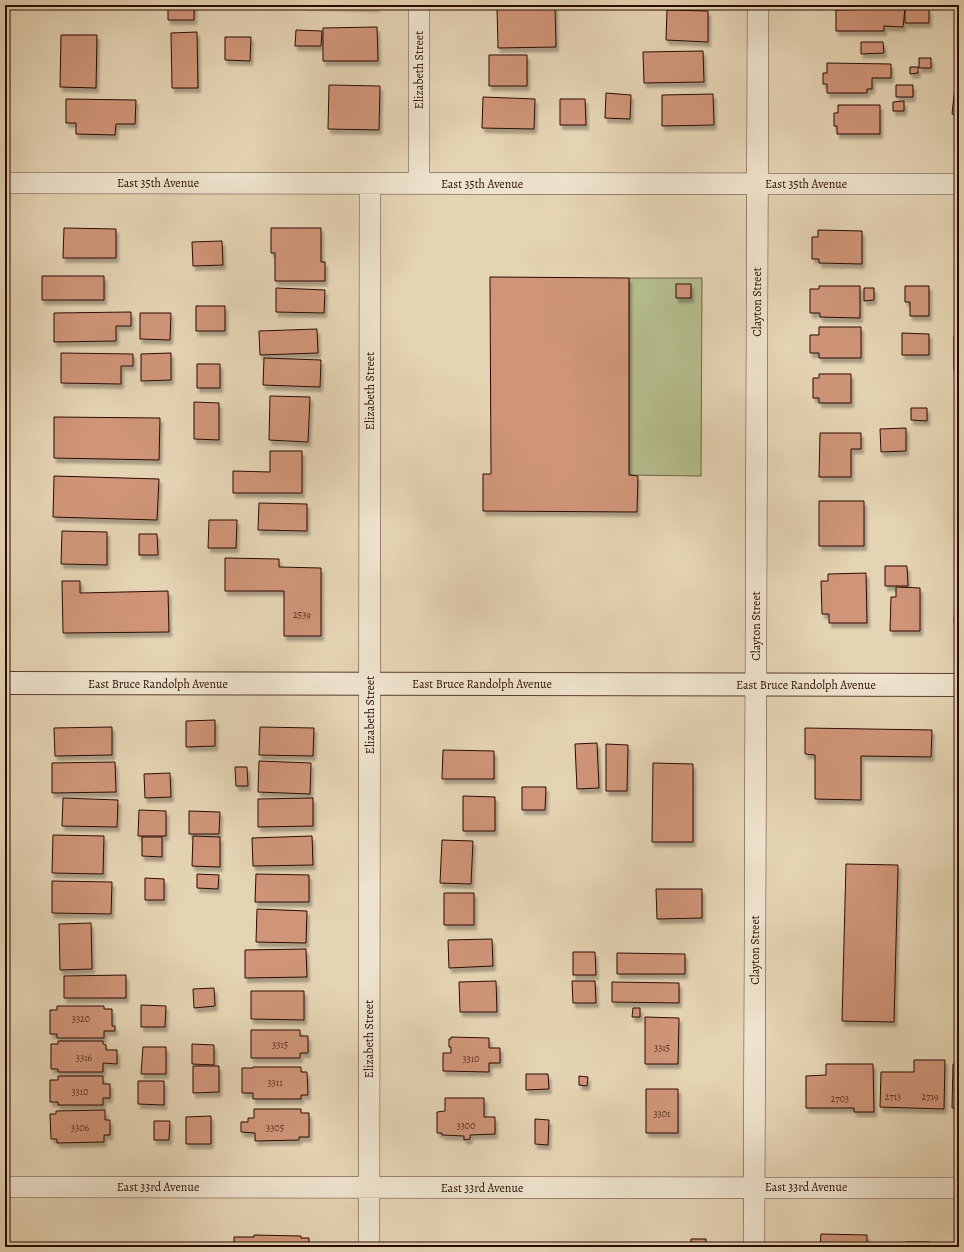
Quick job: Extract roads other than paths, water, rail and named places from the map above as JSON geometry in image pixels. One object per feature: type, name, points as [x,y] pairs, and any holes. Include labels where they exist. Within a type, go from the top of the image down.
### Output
[{"type":"street","name":"Elizabeth Street","points":[[419,5],[419,184]]},
{"type":"street","name":"Clayton Street","points":[[754,1247],[758,5]]},
{"type":"street","name":"East 35th Avenue","points":[[5,183],[959,184]]},
{"type":"street","name":"Elizabeth Street","points":[[369,1247],[370,183]]},
{"type":"street","name":"East Bruce Randolph Avenue","points":[[5,683],[959,685]]},
{"type":"street","name":"East 33rd Avenue","points":[[5,1187],[959,1188]]}]
